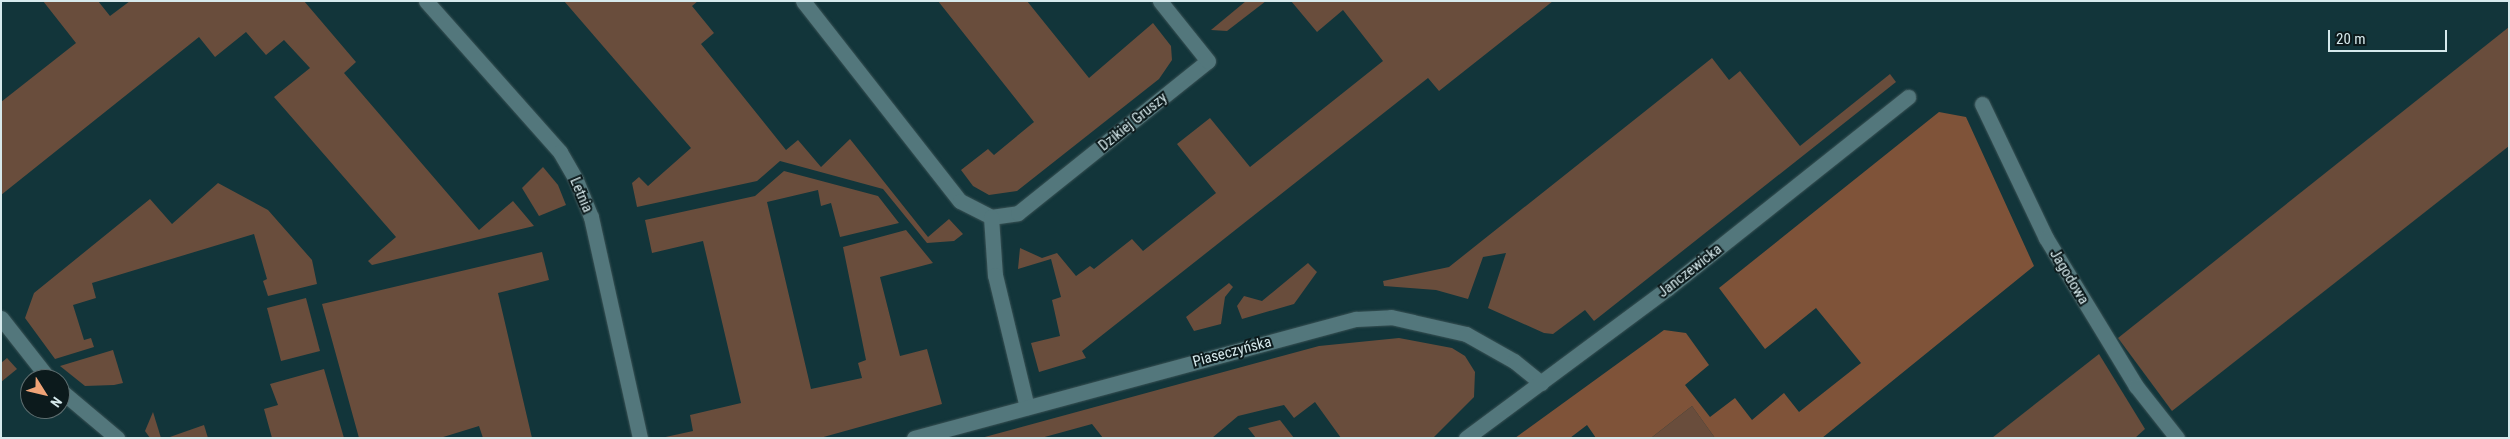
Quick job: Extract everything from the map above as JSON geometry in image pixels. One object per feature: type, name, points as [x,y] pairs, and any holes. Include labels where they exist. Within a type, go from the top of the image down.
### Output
[{"type":"street","name":"Letnia","points":[[426,1],[560,152],[576,180],[591,217],[640,438]]},
{"type":"street","points":[[803,1],[960,201],[991,218],[996,275],[1027,407]]},
{"type":"street","name":"Dzikiej Gruszy","points":[[991,218],[1018,213],[1208,61],[1160,1]]},
{"type":"street","name":"Janczewicka","points":[[1466,438],[1668,288],[1908,97]]},
{"type":"street","name":"Jagodowa","points":[[1982,104],[2051,246],[2136,386],[2177,438]]},
{"type":"street","name":"Piaseczyńska","points":[[914,438],[1356,318],[1390,317],[1466,334],[1508,357],[1541,383]]},
{"type":"street","points":[[1,318],[41,369]]},
{"type":"street","points":[[70,398],[117,438]]},
{"type":"shaded area","points":[[43,1],[98,1],[110,16],[130,1],[304,1],[356,62],[344,73],[479,230],[513,201],[534,226],[372,265],[368,261],[396,237],[274,97],[310,68],[284,40],[266,55],[246,32],[215,57],[199,37],[1,195],[1,102],[76,43]]},
{"type":"shaded area","points":[[564,1],[698,1],[692,6],[714,33],[701,44],[786,150],[798,140],[821,167],[850,139],[928,237],[949,219],[963,234],[954,241],[927,243],[883,189],[780,161],[757,181],[637,207],[632,183],[639,177],[648,186],[691,148]]},
{"type":"shaded area","points":[[938,1],[1027,1],[1089,78],[1153,23],[1171,46],[1172,60],[1159,79],[1017,191],[989,195],[973,186],[961,170],[988,149],[994,155],[1034,122]]},
{"type":"shaded area","points":[[1246,1],[1266,1],[1227,31],[1211,30]]},
{"type":"shaded area","points":[[1291,1],[1553,1],[1439,91],[1428,78],[1082,351],[1086,358],[1039,372],[1031,343],[1060,336],[1052,300],[1061,297],[1051,259],[1018,269],[1020,248],[1042,258],[1057,253],[1076,276],[1090,266],[1094,269],[1132,239],[1143,251],[1216,193],[1177,144],[1210,118],[1250,167],[1383,61],[1343,10],[1317,32]]},
{"type":"shaded area","points":[[2509,27],[2509,146],[2172,411],[2118,338]]},
{"type":"shaded area","points":[[1712,58],[1729,80],[1740,71],[1800,146],[1890,74],[1896,82],[1594,321],[1585,310],[1553,334],[1544,333],[1488,308],[1506,253],[1483,257],[1468,299],[1436,290],[1384,286],[1383,281],[1449,267]]},
{"type":"shaded area","points":[[1939,112],[1966,117],[2034,266],[1822,438],[1715,438],[1692,406],[1651,438],[1596,438],[1587,425],[1570,438],[1515,438],[1664,330],[1686,333],[1709,365],[1685,385],[1710,417],[1735,398],[1752,420],[1784,393],[1799,412],[1861,363],[1816,308],[1765,349],[1719,288]]},
{"type":"shaded area","points":[[543,167],[558,185],[566,205],[539,216],[522,188]]},
{"type":"shaded area","points":[[784,171],[878,196],[899,223],[840,237],[831,203],[821,206],[818,190],[767,202],[811,389],[862,378],[858,363],[866,360],[843,247],[906,230],[933,263],[880,277],[900,356],[927,349],[942,404],[820,438],[661,438],[693,431],[690,415],[741,403],[703,241],[652,253],[645,220],[755,196]]},
{"type":"shaded area","points":[[218,183],[268,210],[312,260],[317,284],[268,296],[263,281],[267,279],[254,234],[92,283],[96,298],[73,305],[84,340],[91,338],[94,347],[55,359],[25,318],[34,293],[150,199],[172,224]]},
{"type":"shaded area","points":[[542,252],[549,280],[498,293],[532,438],[483,438],[479,426],[440,438],[359,438],[322,304]]},
{"type":"shaded area","points":[[1308,263],[1317,272],[1294,304],[1242,319],[1237,306],[1244,296],[1262,301]]},
{"type":"shaded area","points":[[1229,283],[1233,287],[1225,297],[1221,324],[1194,331],[1186,317]]},
{"type":"shaded area","points":[[306,298],[320,351],[281,361],[267,308]]},
{"type":"shaded area","points":[[1399,338],[1452,348],[1465,356],[1475,372],[1474,397],[1433,438],[1341,438],[1315,402],[1294,418],[1284,405],[1238,416],[1212,438],[1103,438],[1092,424],[1041,438],[981,438],[1319,346]]},
{"type":"shaded area","points":[[113,350],[123,383],[85,386],[70,374],[70,369],[64,369],[60,366]]},
{"type":"shaded area","points":[[2099,354],[2145,429],[2135,438],[1992,438]]},
{"type":"shaded area","points":[[7,358],[17,369],[1,382],[1,363]]},
{"type":"shaded area","points":[[324,369],[344,438],[272,438],[264,409],[278,405],[270,384]]},
{"type":"shaded area","points":[[1692,406],[1715,438],[1651,438]]},
{"type":"shaded area","points":[[153,412],[161,438],[150,438],[145,431]]},
{"type":"shaded area","points":[[1280,420],[1294,438],[1256,438],[1248,428]]},
{"type":"shaded area","points":[[204,425],[208,438],[167,438]]}]
